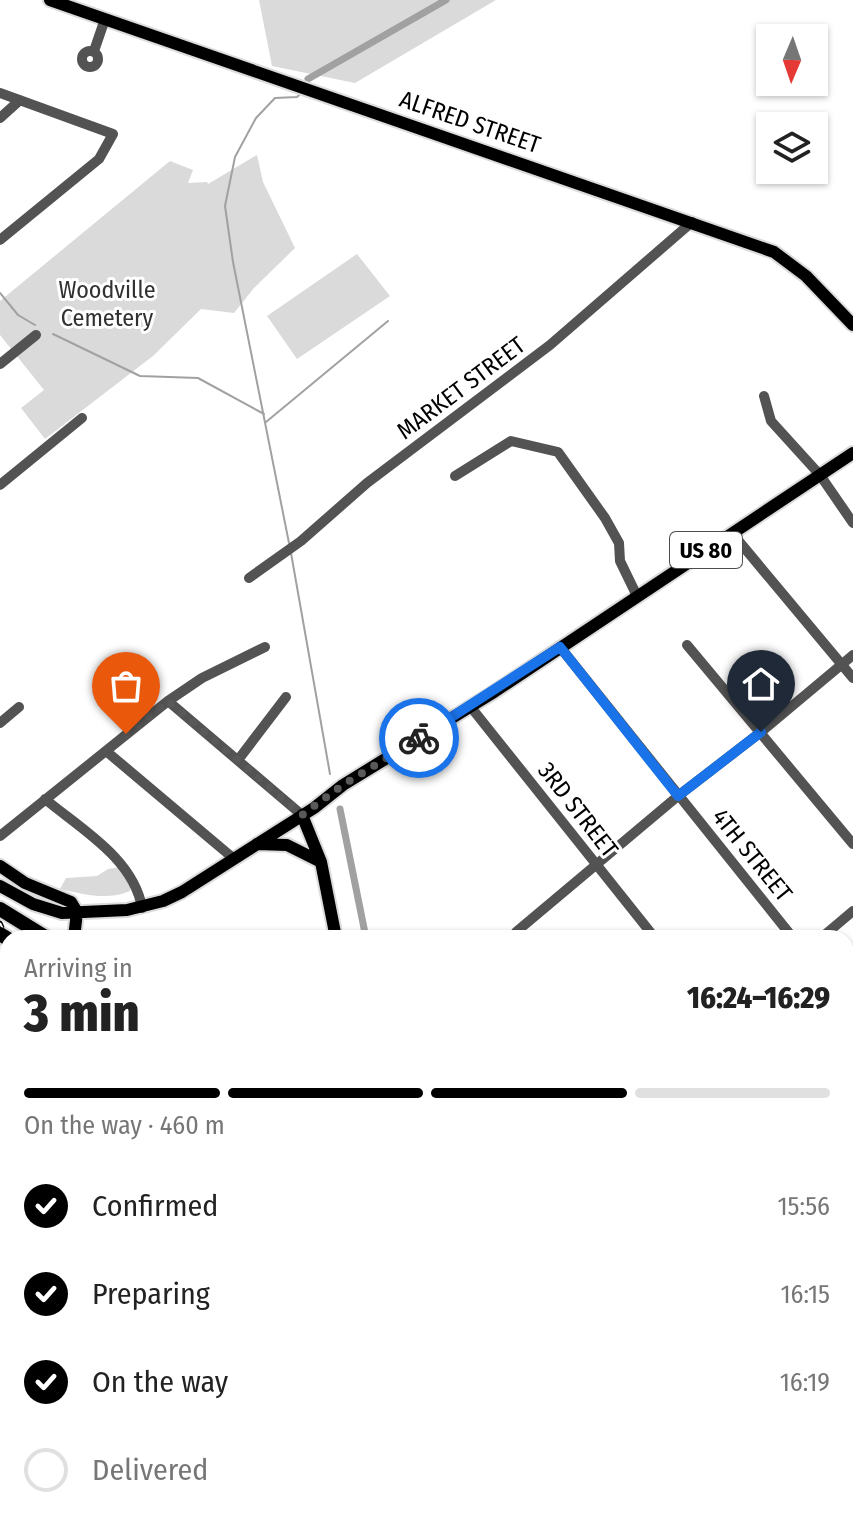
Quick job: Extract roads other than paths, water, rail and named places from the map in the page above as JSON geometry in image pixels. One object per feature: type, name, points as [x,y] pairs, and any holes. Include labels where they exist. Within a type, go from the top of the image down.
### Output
[{"type":"highway","points":[[0,909],[34,930]]},
{"type":"main road","name":"ALFRED STREET","points":[[50,0],[774,252],[806,276],[853,325]]},
{"type":"main road","name":"US 80","points":[[0,886],[45,909],[62,913],[142,908],[182,892],[853,453]]},
{"type":"main road","points":[[302,815],[321,862],[334,930]]},
{"type":"main road","points":[[257,844],[287,845],[321,862]]},
{"type":"main road","points":[[0,866],[25,883],[71,902],[77,912],[74,930]]},
{"type":"main road","points":[[45,909],[66,930]]},
{"type":"street","points":[[94,51],[105,19]]},
{"type":"street","points":[[0,93],[113,134],[99,159],[0,240]]},
{"type":"street","points":[[0,118],[20,100]]},
{"type":"street","name":"MARKET STREET","points":[[249,578],[301,541],[367,483],[550,345],[692,222]]},
{"type":"street","points":[[0,364],[36,335]]},
{"type":"street","points":[[764,396],[771,421],[820,475],[853,523]]},
{"type":"street","points":[[0,485],[82,418]]},
{"type":"street","points":[[455,476],[511,441],[558,452],[619,543],[620,561],[637,596]]},
{"type":"street","points":[[732,533],[853,678]]},
{"type":"street","points":[[687,645],[853,844]]},
{"type":"street","points":[[0,836],[168,701],[202,678],[265,647]]},
{"type":"street","name":"4TH STREET","points":[[560,647],[787,930]]},
{"type":"street","points":[[525,930],[678,796],[853,655]]},
{"type":"street","points":[[238,760],[286,697]]},
{"type":"street","points":[[168,701],[302,815]]},
{"type":"street","name":"3RD STREET","points":[[470,706],[648,930]]},
{"type":"street","points":[[0,723],[19,707]]},
{"type":"street","points":[[106,751],[233,858]]},
{"type":"street","points":[[45,799],[122,863],[138,888],[142,908]]},
{"type":"street","points":[[830,930],[853,911]]},
{"type":"waterway","points":[[308,79],[446,0]]},
{"type":"waterway","points":[[289,543],[233,262],[225,206],[235,157],[256,118],[275,98],[297,97],[300,94]]},
{"type":"waterway","points":[[0,293],[18,315],[35,325]]},
{"type":"waterway","points":[[266,422],[388,321]]},
{"type":"waterway","points":[[53,334],[140,376],[198,378],[264,414]]},
{"type":"waterway","points":[[291,553],[330,774]]},
{"type":"waterway","points":[[340,809],[364,930]]},
{"type":"railway","points":[[0,923],[3,930]]},
{"type":"park label","name":"Woodville Cemetery","points":[[107,304]]}]
